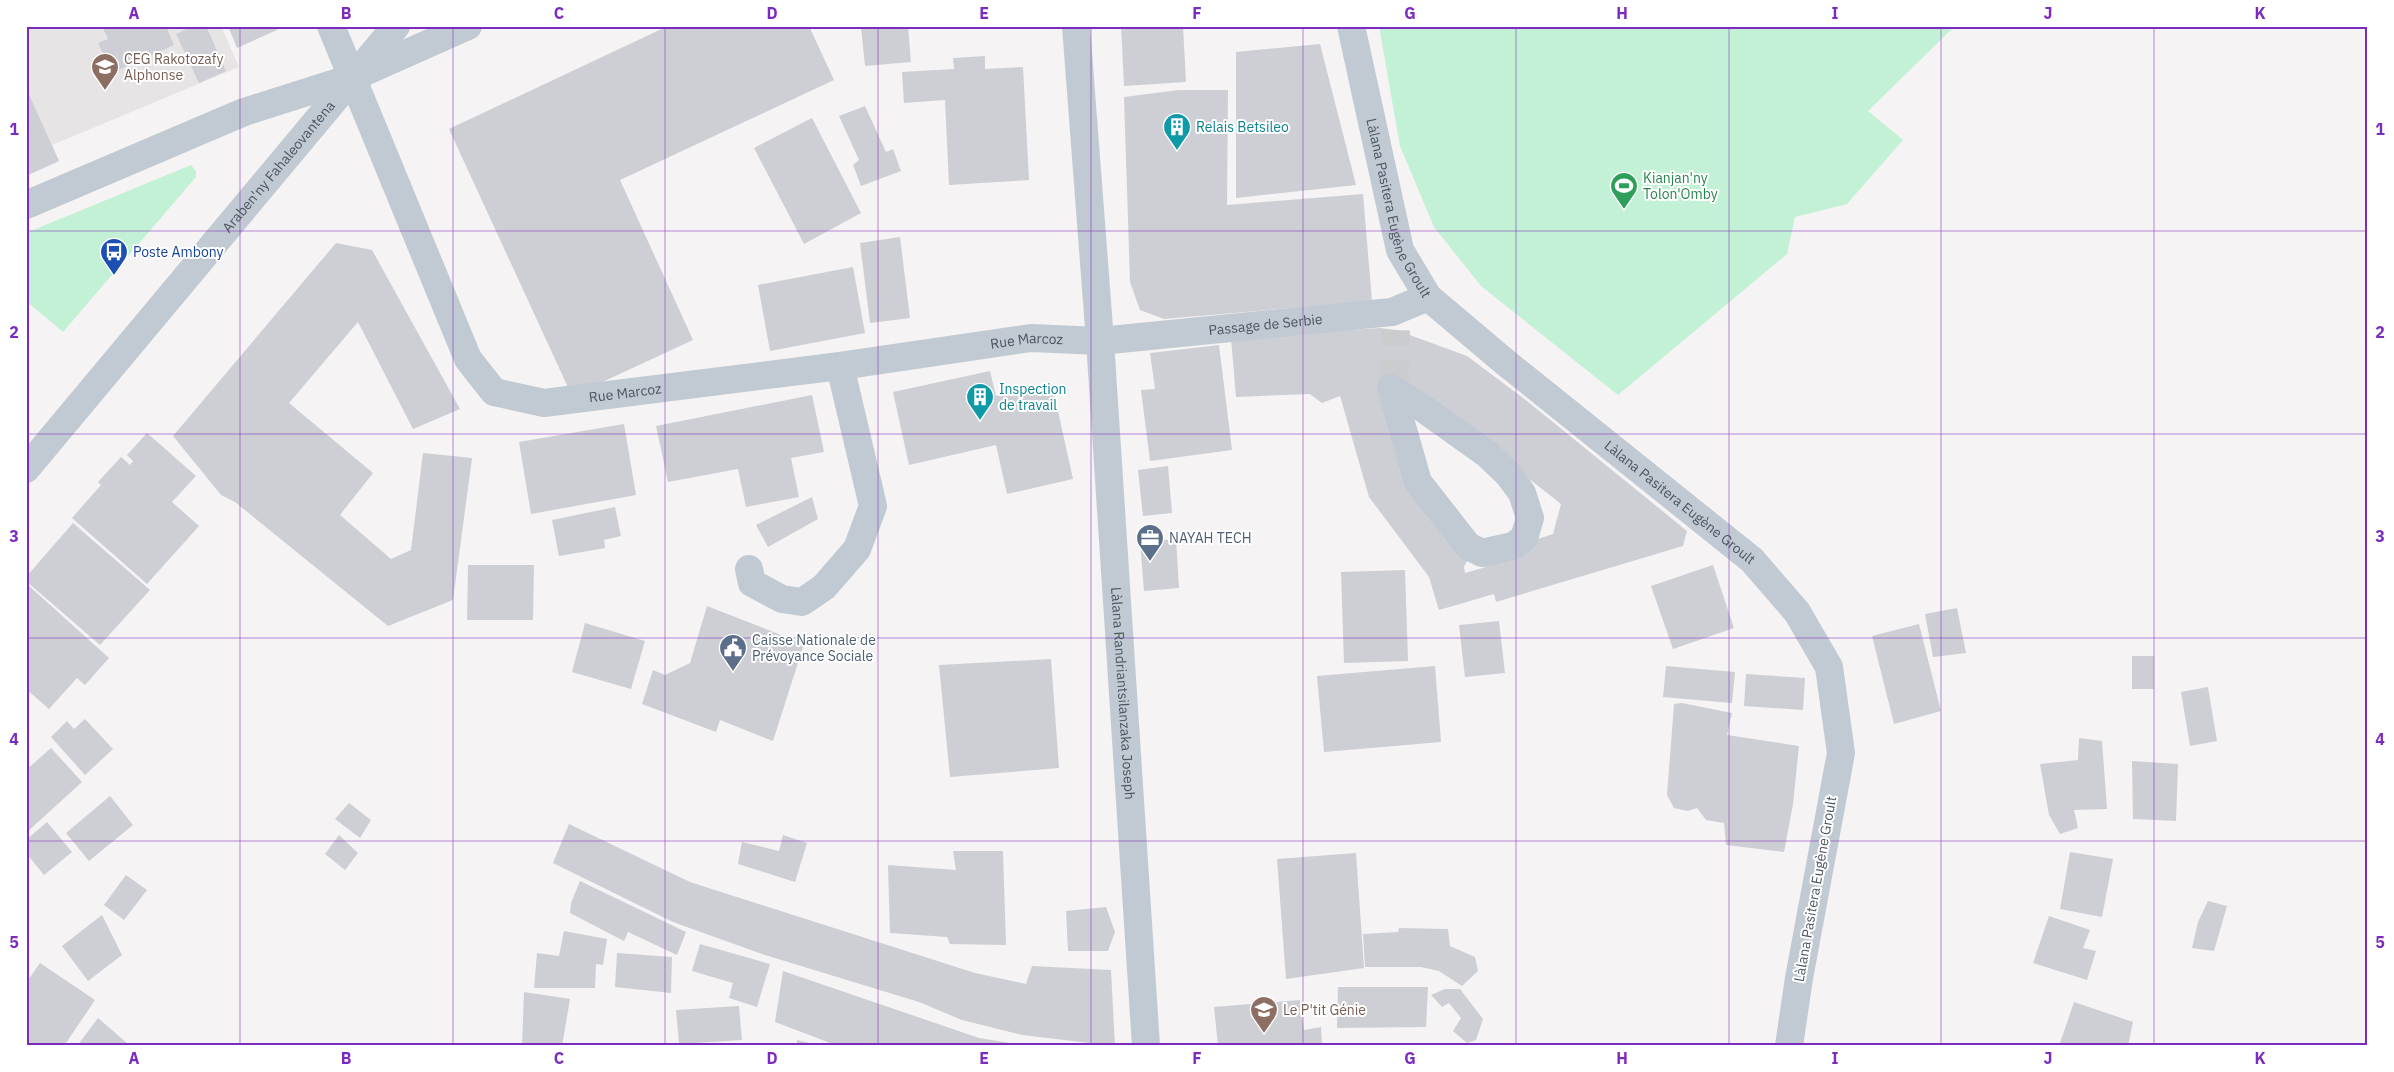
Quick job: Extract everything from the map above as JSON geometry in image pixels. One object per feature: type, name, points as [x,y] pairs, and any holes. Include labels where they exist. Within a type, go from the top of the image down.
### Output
[{"type":"street","name":"Rue Marcoz","points":[[331,26],[468,359],[494,392],[544,403],[840,366],[1031,338],[1100,341]]},
{"type":"street","name":"Araben'ny Fahaleovantena","points":[[26,469],[396,26]]},
{"type":"street","points":[[26,205],[244,112],[351,78],[468,26]]},
{"type":"street","name":"Làlana Randriantsilanzaka Joseph","points":[[1076,26],[1100,341],[1146,1046]]},
{"type":"street","name":"Làlana Pasitera Eugène Groult","points":[[1351,26],[1400,250],[1431,300],[1752,560],[1797,612],[1830,667],[1841,754],[1798,978],[1789,1046]]},
{"type":"street","points":[[1396,330],[1431,300]]},
{"type":"street","name":"Passage de Serbie","points":[[1100,341],[1392,312],[1431,300]]},
{"type":"street","points":[[749,570],[752,583],[782,600],[802,602],[824,587],[857,549],[873,506],[840,366]]},
{"type":"street","points":[[1392,388],[1487,454],[1508,474],[1522,493],[1530,518],[1524,538],[1513,546],[1482,553],[1468,546],[1418,482],[1392,388]]},
{"type":"shaded area","name":"CEG Rakotozafy Alphonse","points":[[26,26],[221,26],[239,67],[52,145],[59,161],[26,176]]},
{"type":"green space","name":"Kianjan'ny Tolon'Omby","points":[[1379,26],[1955,26],[1868,111],[1903,140],[1847,204],[1795,217],[1787,254],[1618,395],[1481,286],[1434,227],[1400,146]]},
{"type":"green space","points":[[191,165],[196,171],[196,177],[63,332],[26,301],[26,233]]},
{"type":"building","points":[[102,26],[166,26],[174,45],[112,73],[98,43],[108,39]]},
{"type":"building","points":[[193,26],[206,26],[226,71],[199,83],[176,34]]},
{"type":"building","points":[[228,26],[275,26],[277,30],[237,48]]},
{"type":"building","points":[[668,26],[809,26],[834,80],[620,180],[693,340],[572,396],[449,129]]},
{"type":"building","points":[[908,26],[911,62],[865,66],[861,27]]},
{"type":"building","points":[[1121,26],[1183,26],[1186,82],[1124,86]]},
{"type":"building","points":[[1320,44],[1356,185],[1236,198],[1236,52]]},
{"type":"building","points":[[985,56],[985,69],[1023,67],[1029,180],[949,185],[945,100],[904,103],[902,72],[954,69],[953,58]]},
{"type":"building","points":[[26,88],[59,161],[26,176]]},
{"type":"building","name":"Relais Betsileo","points":[[1179,90],[1228,90],[1227,205],[1363,194],[1372,301],[1164,319],[1140,310],[1130,282],[1124,97]]},
{"type":"building","points":[[865,106],[886,152],[893,149],[901,171],[861,186],[853,165],[859,160],[839,116]]},
{"type":"building","points":[[812,118],[861,213],[804,244],[754,148]]},
{"type":"building","points":[[900,237],[910,318],[870,323],[860,243]]},
{"type":"building","points":[[336,243],[372,250],[460,409],[413,429],[358,322],[289,403],[373,473],[340,515],[391,559],[411,550],[423,453],[472,458],[453,600],[388,626],[235,502],[221,495],[173,436]]},
{"type":"building","points":[[853,267],[865,333],[770,351],[758,285]]},
{"type":"building","points":[[1380,328],[1396,330],[1467,356],[1527,401],[1687,531],[1683,546],[1496,602],[1494,594],[1439,610],[1429,577],[1369,497],[1340,396],[1322,403],[1310,394],[1236,397],[1231,338]],"holes":[[[1388,387],[1514,467],[1561,504],[1553,534],[1483,557],[1486,567],[1465,573],[1464,567],[1469,557]]]},
{"type":"building","points":[[1219,345],[1232,450],[1150,461],[1141,390],[1155,389],[1150,353]]},
{"type":"building","name":"Inspection de travail","points":[[990,371],[996,396],[1052,384],[1073,479],[1007,494],[996,445],[909,465],[893,392]]},
{"type":"building","points":[[812,395],[824,452],[791,458],[799,497],[746,507],[738,469],[668,482],[656,426]]},
{"type":"building","points":[[624,424],[636,495],[531,514],[519,442]]},
{"type":"building","points":[[147,433],[196,476],[172,502],[199,526],[147,584],[72,518],[101,485],[98,482],[121,457],[130,465],[133,461],[127,455]]},
{"type":"building","points":[[1168,466],[1172,513],[1143,516],[1138,470]]},
{"type":"building","points":[[812,497],[818,519],[768,547],[756,525]]},
{"type":"building","points":[[615,507],[621,536],[604,540],[605,548],[559,556],[552,520]]},
{"type":"building","points":[[73,523],[150,590],[100,645],[26,581],[26,577]]},
{"type":"building","points":[[1176,539],[1179,588],[1144,591],[1140,542]]},
{"type":"building","points":[[468,565],[534,565],[533,620],[467,620]]},
{"type":"building","points":[[1713,565],[1734,628],[1673,649],[1651,586]]},
{"type":"building","points":[[1405,570],[1408,661],[1344,663],[1341,572]]},
{"type":"building","points":[[28,585],[109,658],[85,685],[77,678],[49,709],[26,689],[26,587]]},
{"type":"building","name":"Caisse Nationale de Prévoyance Sociale","points":[[707,606],[804,644],[773,741],[720,720],[716,732],[642,704],[653,670],[665,675],[690,663]]},
{"type":"building","points":[[1957,608],[1966,653],[1933,657],[1925,614]]},
{"type":"building","points":[[1499,621],[1505,673],[1465,677],[1459,625]]},
{"type":"building","points":[[585,623],[645,641],[631,689],[572,672]]},
{"type":"building","points":[[1919,624],[1941,711],[1894,724],[1872,636]]},
{"type":"building","points":[[2132,656],[2154,656],[2154,689],[2132,689]]},
{"type":"building","points":[[1051,659],[1059,768],[950,777],[939,665]]},
{"type":"building","points":[[1435,666],[1441,742],[1324,752],[1317,676]]},
{"type":"building","points":[[1666,666],[1735,672],[1732,703],[1663,697]]},
{"type":"building","points":[[1746,674],[1805,678],[1803,710],[1744,706]]},
{"type":"building","points":[[2208,687],[2217,741],[2190,746],[2181,692]]},
{"type":"building","points":[[1682,703],[1732,713],[1727,735],[1799,746],[1793,804],[1784,852],[1726,845],[1724,823],[1706,820],[1697,808],[1688,811],[1674,808],[1667,795],[1674,704]]},
{"type":"building","points":[[85,719],[113,749],[85,775],[51,737],[67,721],[74,729]]},
{"type":"building","points":[[2079,738],[2102,741],[2107,809],[2074,810],[2078,828],[2060,834],[2049,815],[2040,764],[2078,760]]},
{"type":"building","points":[[51,748],[82,782],[26,833],[26,770]]},
{"type":"building","points":[[2132,761],[2178,764],[2176,821],[2133,819]]},
{"type":"building","points":[[110,796],[133,825],[89,861],[66,833]]},
{"type":"building","points":[[349,803],[371,820],[360,838],[335,819]]},
{"type":"building","points":[[47,822],[72,852],[44,875],[26,853],[26,840]]},
{"type":"building","points":[[569,824],[690,882],[975,973],[1026,984],[1032,966],[1111,970],[1115,1046],[1022,1035],[962,1020],[919,1002],[765,955],[673,922],[553,863]]},
{"type":"building","points":[[339,835],[358,853],[345,870],[325,854]]},
{"type":"building","points":[[783,835],[807,843],[795,882],[738,864],[742,842],[779,851]]},
{"type":"building","points":[[953,851],[1003,851],[1006,945],[950,944],[947,937],[890,933],[888,865],[956,870]]},
{"type":"building","points":[[2070,852],[2113,859],[2102,917],[2060,909]]},
{"type":"building","points":[[1356,853],[1364,968],[1286,979],[1277,859]]},
{"type":"building","points":[[126,875],[147,890],[124,920],[104,905]]},
{"type":"building","points":[[580,881],[686,932],[677,955],[628,932],[624,941],[570,913],[571,903]]},
{"type":"building","points":[[2208,901],[2227,906],[2214,951],[2192,948],[2198,922]]},
{"type":"building","points":[[1106,907],[1115,932],[1108,951],[1068,951],[1066,911]]},
{"type":"building","points":[[102,915],[122,955],[88,981],[62,946]]},
{"type":"building","points":[[2049,916],[2090,930],[2083,948],[2096,951],[2087,980],[2033,963]]},
{"type":"building","points":[[1399,928],[1448,929],[1450,946],[1475,957],[1478,971],[1462,986],[1439,971],[1421,967],[1365,967],[1363,934],[1398,932]]},
{"type":"building","points":[[564,931],[607,939],[603,965],[596,964],[595,988],[534,988],[537,953],[559,956]]},
{"type":"building","points":[[700,944],[770,964],[757,1007],[729,998],[733,983],[692,971]]},
{"type":"building","points":[[617,953],[672,957],[671,993],[615,987]]},
{"type":"building","points":[[40,963],[95,1000],[64,1046],[26,1046],[26,983]]},
{"type":"building","points":[[783,971],[979,1038],[1029,1046],[838,1046],[775,1022]]},
{"type":"building","points":[[1338,987],[1428,987],[1426,1027],[1337,1028]]},
{"type":"building","points":[[1445,989],[1460,989],[1483,1019],[1476,1040],[1467,1043],[1453,1031],[1461,1018],[1449,1003],[1442,1007],[1431,995]]},
{"type":"building","points":[[524,992],[570,999],[562,1046],[522,1046]]},
{"type":"building","points":[[1300,1000],[1304,1030],[1321,1027],[1322,1046],[1218,1046],[1214,1007]]},
{"type":"building","points":[[2074,1002],[2133,1022],[2128,1046],[2059,1046]]},
{"type":"building","points":[[739,1006],[742,1040],[679,1044],[676,1010]]},
{"type":"building","points":[[98,1018],[127,1043],[125,1046],[77,1046]]},
{"type":"building","points":[[797,1040],[818,1045],[818,1046],[797,1046]]},
{"type":"tunnel","points":[[1394,388],[1396,330]]},
{"type":"place","name":"CEG Rakotozafy Alphonse","points":[[105,91]]},
{"type":"place","name":"Relais Betsileo","points":[[1177,151]]},
{"type":"place","name":"Kianjan'ny Tolon'Omby","points":[[1624,210]]},
{"type":"place","name":"Poste Ambony","points":[[114,276]]},
{"type":"place","name":"Inspection de travail","points":[[980,421]]},
{"type":"place","name":"NAYAH TECH","points":[[1150,562]]},
{"type":"place","name":"Caisse Nationale de Prévoyance Sociale","points":[[733,672]]},
{"type":"place","name":"Le P'tit Génie","points":[[1264,1034]]}]
